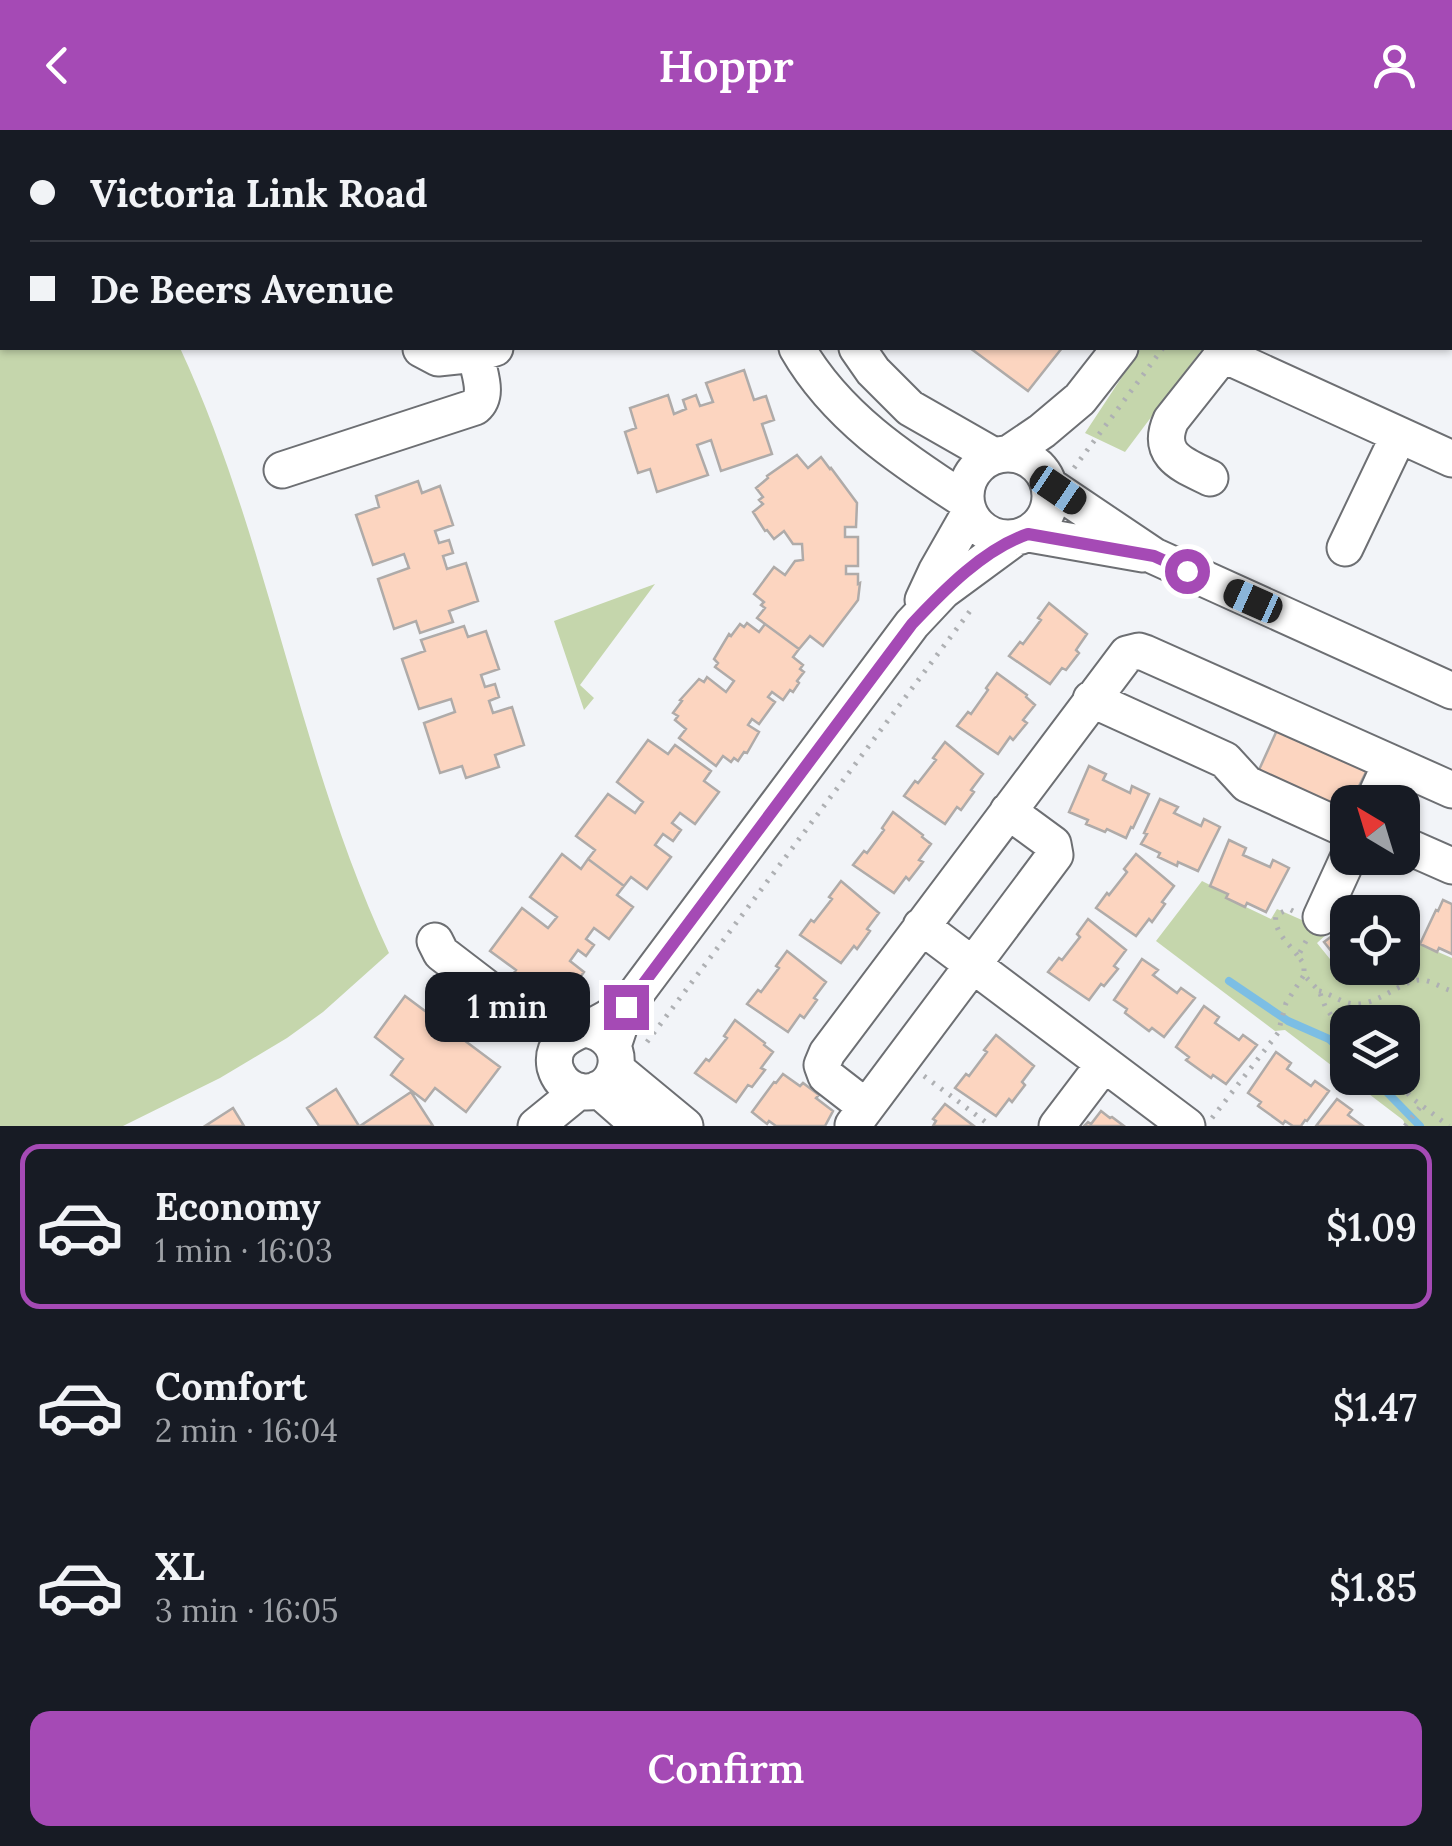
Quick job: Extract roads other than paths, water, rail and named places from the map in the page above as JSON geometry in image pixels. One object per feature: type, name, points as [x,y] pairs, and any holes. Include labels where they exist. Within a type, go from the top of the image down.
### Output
[{"type":"street","points":[[282,470],[475,407],[482,400],[484,391],[478,372],[486,351],[438,358],[423,350]]},
{"type":"street","points":[[798,350],[830,395],[864,428],[968,508]]},
{"type":"street","points":[[858,350],[910,408],[1001,455],[1022,456],[1034,462],[1051,485],[1154,556],[1452,691]]},
{"type":"street","points":[[1118,350],[1080,399],[1042,431],[982,463],[966,487],[968,508],[977,526],[1002,538],[1022,536],[1154,556]]},
{"type":"street","points":[[1210,478],[1172,456],[1166,435],[1171,420],[1225,351],[1452,459]]},
{"type":"street","points":[[538,1123],[592,1064],[626,1007],[912,624],[943,591],[1040,525],[1047,514],[1051,485],[1080,399]]},
{"type":"street","points":[[1345,548],[1398,436]]},
{"type":"street","points":[[912,624],[968,508]]},
{"type":"street","points":[[1008,811],[1053,844],[1055,855],[859,1117],[826,1076],[824,1059],[1091,699],[1122,658],[1132,651],[1452,790]]},
{"type":"street","points":[[1091,699],[1225,760],[1247,784],[1330,822]]},
{"type":"street","points":[[1381,785],[1391,763]]},
{"type":"street","points":[[1420,852],[1452,866]]},
{"type":"street","points":[[1319,920],[1340,875]]},
{"type":"street","points":[[921,926],[1187,1126]]},
{"type":"street","points":[[435,941],[441,952],[488,989],[511,1021]]},
{"type":"street","points":[[488,989],[526,1002],[643,1116],[685,1126]]},
{"type":"street","points":[[1057,1126],[1104,1064]]},
{"type":"waterway","points":[[1229,981],[1288,1021],[1330,1040]]},
{"type":"waterway","points":[[1390,1095],[1420,1126]]}]
